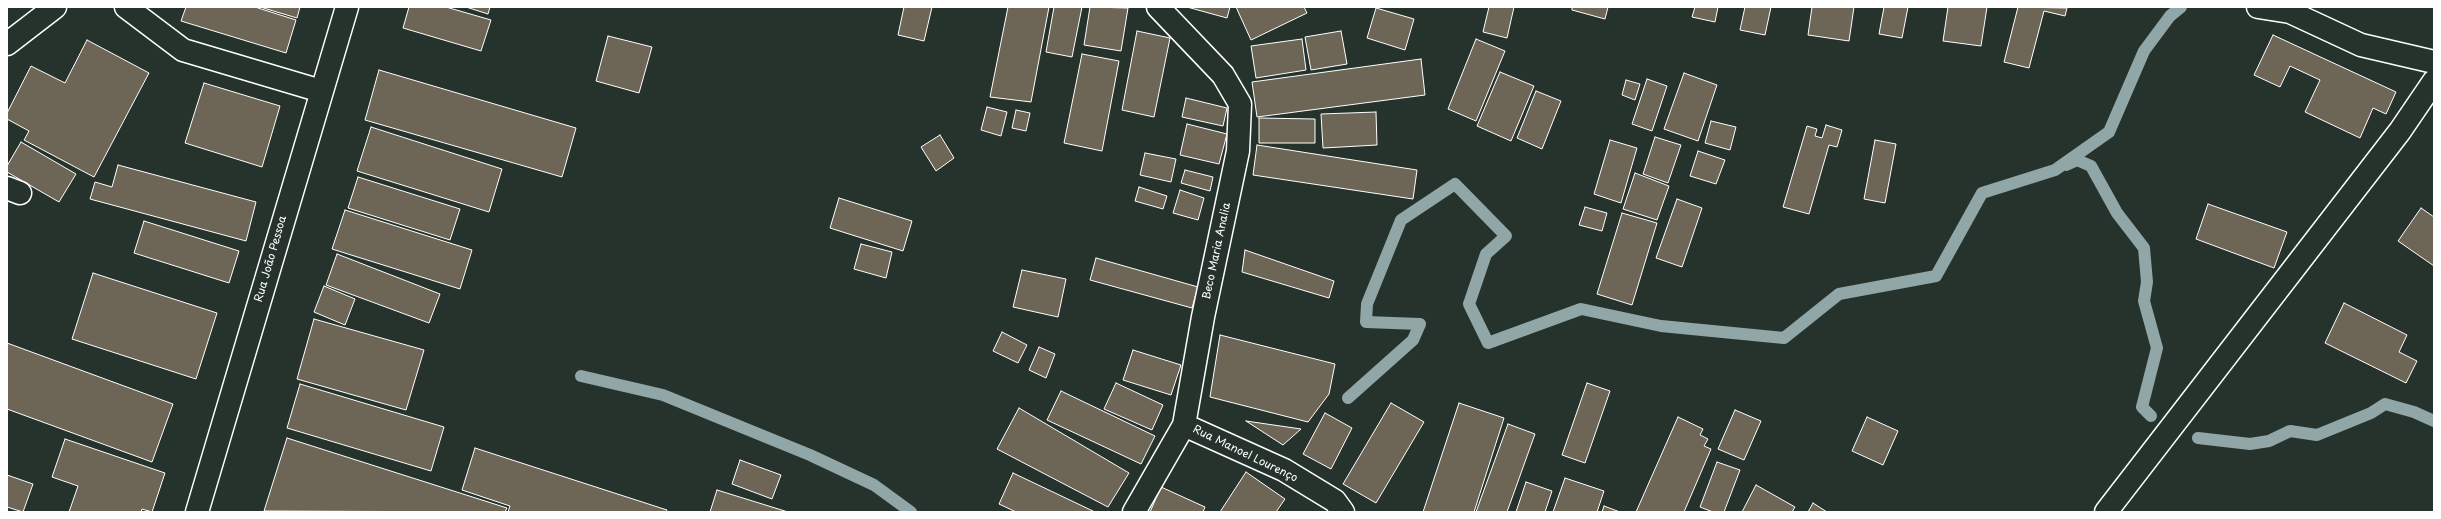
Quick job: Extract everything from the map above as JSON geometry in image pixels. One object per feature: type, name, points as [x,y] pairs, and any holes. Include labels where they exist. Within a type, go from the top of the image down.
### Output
[{"type":"street","points":[[7,44],[55,7]]},
{"type":"street","points":[[126,7],[183,50],[321,91]]},
{"type":"street","name":"Rua João Pessoa","points":[[197,512],[347,7]]},
{"type":"street","name":"Beco Maria Analia","points":[[1134,512],[1184,425],[1203,317],[1238,151],[1240,104],[1223,75],[1158,7]]},
{"type":"street","points":[[2258,7],[2290,12],[2361,44],[2434,62]]},
{"type":"street","points":[[2106,512],[2400,131],[2434,81]]},
{"type":"street","name":"Rua Manoel Lourenço","points":[[1184,425],[1284,470],[1335,501],[1343,512]]},
{"type":"building","points":[[186,7],[255,7],[296,20],[286,53],[181,21]]},
{"type":"building","points":[[260,7],[300,7],[297,18]]},
{"type":"building","points":[[409,7],[446,7],[491,20],[481,51],[403,28]]},
{"type":"building","points":[[466,7],[490,7],[488,14]]},
{"type":"building","points":[[904,7],[932,7],[924,41],[898,35]]},
{"type":"building","points":[[1008,7],[1049,7],[1031,102],[990,97]]},
{"type":"building","points":[[1054,7],[1082,7],[1072,57],[1046,52]]},
{"type":"building","points":[[1090,7],[1128,8],[1121,51],[1084,45]]},
{"type":"building","points":[[1187,7],[1230,7],[1227,18]]},
{"type":"building","points":[[1236,7],[1304,7],[1307,13],[1251,40]]},
{"type":"building","points":[[1489,7],[1514,7],[1507,38],[1483,32]]},
{"type":"building","points":[[1572,7],[1608,7],[1605,19],[1572,10]]},
{"type":"building","points":[[1695,7],[1718,7],[1715,22],[1692,17]]},
{"type":"building","points":[[1745,7],[1771,7],[1765,35],[1740,30]]},
{"type":"building","points":[[1812,7],[1854,7],[1849,41],[1808,35]]},
{"type":"building","points":[[1884,7],[1908,7],[1902,38],[1879,34]]},
{"type":"building","points":[[1948,7],[1987,7],[1981,46],[1943,41]]},
{"type":"building","points":[[2018,7],[2067,8],[2065,16],[2044,11],[2029,68],[2004,62]]},
{"type":"building","points":[[1376,8],[1414,19],[1405,50],[1367,38]]},
{"type":"building","points":[[1137,31],[1170,38],[1154,117],[1122,110]]},
{"type":"building","points":[[1341,31],[1347,64],[1311,70],[1305,37]]},
{"type":"building","points":[[2273,35],[2396,92],[2386,114],[2373,108],[2360,138],[2305,112],[2320,80],[2290,66],[2280,87],[2254,75]]},
{"type":"building","points":[[608,36],[652,47],[639,93],[596,81]]},
{"type":"building","points":[[1302,39],[1306,70],[1256,78],[1251,46]]},
{"type":"building","points":[[1476,39],[1505,51],[1476,121],[1448,109]]},
{"type":"building","points":[[87,40],[149,73],[94,177],[24,140],[29,131],[7,119],[7,113],[31,66],[65,83]]},
{"type":"building","points":[[1082,54],[1119,61],[1102,151],[1064,143]]},
{"type":"building","points":[[1421,59],[1425,95],[1257,117],[1252,82]]},
{"type":"building","points":[[379,70],[576,128],[562,177],[365,120]]},
{"type":"building","points":[[1500,72],[1534,86],[1511,141],[1477,126]]},
{"type":"building","points":[[1684,73],[1717,85],[1698,141],[1664,129]]},
{"type":"building","points":[[1647,79],[1667,86],[1652,131],[1632,124]]},
{"type":"building","points":[[1626,80],[1640,84],[1635,100],[1622,95]]},
{"type":"building","points":[[204,83],[280,106],[262,167],[185,143]]},
{"type":"building","points":[[1536,91],[1561,101],[1542,149],[1517,138]]},
{"type":"building","points":[[1186,98],[1227,108],[1223,126],[1182,117]]},
{"type":"building","points":[[987,107],[1007,112],[1001,136],[981,130]]},
{"type":"building","points":[[1016,110],[1030,113],[1026,131],[1012,128]]},
{"type":"building","points":[[1376,112],[1377,145],[1323,148],[1321,114]]},
{"type":"building","points":[[1259,118],[1315,119],[1315,143],[1259,143]]},
{"type":"building","points":[[1711,121],[1736,127],[1730,150],[1705,143]]},
{"type":"building","points":[[1187,124],[1227,134],[1219,164],[1180,155]]},
{"type":"building","points":[[1826,125],[1842,130],[1837,147],[1829,145],[1809,214],[1783,207],[1807,126],[1817,129],[1815,136],[1822,138]]},
{"type":"building","points":[[371,127],[502,169],[489,212],[357,171]]},
{"type":"building","points":[[940,135],[954,158],[936,171],[921,147]]},
{"type":"building","points":[[1655,137],[1681,145],[1668,183],[1643,174]]},
{"type":"building","points":[[1610,140],[1637,148],[1621,203],[1594,194]]},
{"type":"building","points":[[1875,140],[1896,144],[1885,203],[1864,199]]},
{"type":"building","points":[[21,142],[76,174],[59,202],[7,172],[7,166]]},
{"type":"building","points":[[1257,145],[1417,170],[1413,199],[1253,175]]},
{"type":"building","points":[[1698,151],[1725,160],[1716,184],[1690,176]]},
{"type":"building","points":[[1145,153],[1176,159],[1171,182],[1140,175]]},
{"type":"building","points":[[118,165],[256,202],[246,241],[90,199],[95,182],[112,187]]},
{"type":"building","points":[[1185,170],[1213,177],[1210,191],[1181,183]]},
{"type":"building","points":[[1635,173],[1669,186],[1657,220],[1623,209]]},
{"type":"building","points":[[358,177],[460,209],[450,240],[348,208]]},
{"type":"building","points":[[1139,187],[1167,196],[1163,209],[1135,201]]},
{"type":"building","points":[[1180,190],[1204,198],[1198,220],[1173,213]]},
{"type":"building","points":[[839,198],[912,221],[903,251],[830,228]]},
{"type":"building","points":[[1677,199],[1702,208],[1682,267],[1656,258]]},
{"type":"building","points":[[2208,204],[2287,232],[2274,268],[2196,239]]},
{"type":"building","points":[[1585,207],[1607,213],[1602,231],[1579,225]]},
{"type":"building","points":[[2421,208],[2434,217],[2434,266],[2398,241]]},
{"type":"building","points":[[345,210],[472,250],[460,289],[332,249]]},
{"type":"building","points":[[1622,213],[1657,223],[1632,305],[1597,294]]},
{"type":"building","points":[[144,221],[239,251],[229,283],[134,253]]},
{"type":"building","points":[[861,244],[892,252],[886,278],[854,269]]},
{"type":"building","points":[[1245,250],[1334,281],[1329,298],[1242,272]]},
{"type":"building","points":[[337,254],[440,294],[429,323],[326,285]]},
{"type":"building","points":[[1096,258],[1198,287],[1192,308],[1090,280]]},
{"type":"building","points":[[1022,270],[1066,279],[1058,317],[1013,307]]},
{"type":"building","points":[[93,273],[217,313],[196,379],[72,339]]},
{"type":"building","points":[[324,286],[355,299],[345,325],[314,312]]},
{"type":"building","points":[[2344,303],[2407,335],[2399,352],[2417,361],[2406,383],[2325,343]]},
{"type":"building","points":[[314,319],[424,350],[406,410],[297,379]]},
{"type":"building","points":[[1002,332],[1027,345],[1018,363],[993,351]]},
{"type":"building","points":[[1220,335],[1335,364],[1329,394],[1308,422],[1210,397]]},
{"type":"building","points":[[7,343],[173,404],[152,462],[7,409]]},
{"type":"building","points":[[1039,347],[1055,354],[1046,378],[1029,370]]},
{"type":"building","points":[[1133,350],[1181,365],[1171,395],[1123,380]]},
{"type":"building","points":[[1116,383],[1163,405],[1152,430],[1104,409]]},
{"type":"building","points":[[1587,383],[1610,391],[1585,463],[1562,455]]},
{"type":"building","points":[[300,384],[444,427],[431,471],[287,428]]},
{"type":"building","points":[[1061,391],[1155,436],[1141,464],[1047,420]]},
{"type":"building","points":[[1391,403],[1424,422],[1376,503],[1343,484]]},
{"type":"building","points":[[1459,403],[1504,418],[1474,512],[1423,512]]},
{"type":"building","points":[[1019,408],[1129,473],[1108,507],[997,449]]},
{"type":"building","points":[[1735,410],[1761,421],[1744,460],[1718,449]]},
{"type":"building","points":[[1325,413],[1352,428],[1331,469],[1303,454]]},
{"type":"building","points":[[1678,417],[1703,429],[1700,435],[1708,439],[1704,446],[1711,449],[1684,512],[1636,512]]},
{"type":"building","points":[[1867,417],[1898,431],[1883,465],[1852,451]]},
{"type":"building","points":[[1246,421],[1301,429],[1283,445]]},
{"type":"building","points":[[1508,424],[1535,434],[1507,512],[1476,512]]},
{"type":"building","points":[[287,438],[507,508],[505,512],[264,511]]},
{"type":"building","points":[[65,439],[165,473],[152,512],[142,509],[141,512],[69,512],[78,486],[52,477]]},
{"type":"building","points":[[475,448],[667,510],[666,512],[508,512],[510,506],[462,490]]},
{"type":"building","points":[[740,460],[781,475],[772,499],[732,484]]},
{"type":"building","points":[[1717,462],[1740,470],[1724,512],[1713,512],[1700,507]]},
{"type":"building","points":[[1246,472],[1285,499],[1276,512],[1220,512]]},
{"type":"building","points":[[1013,473],[1095,512],[1016,512],[999,504]]},
{"type":"building","points":[[7,475],[33,484],[23,512],[7,507]]},
{"type":"building","points":[[1565,478],[1604,491],[1597,512],[1553,512]]},
{"type":"building","points":[[1526,482],[1552,491],[1545,512],[1516,512]]},
{"type":"building","points":[[1756,485],[1795,507],[1792,512],[1742,512]]},
{"type":"building","points":[[1161,487],[1205,507],[1203,512],[1150,512]]},
{"type":"building","points":[[717,490],[788,512],[710,512]]},
{"type":"building","points":[[1813,503],[1827,512],[1808,512]]},
{"type":"building","points":[[1604,506],[1620,512],[1602,512]]},
{"type":"waterway","points":[[1348,398],[1413,340],[1420,324],[1366,322],[1367,304],[1401,220],[1455,184],[1506,236],[1486,254],[1469,304],[1488,343],[1581,309],[1661,326],[1784,338],[1839,294],[1936,276],[1982,193],[2055,170],[2109,132],[2144,51],[2170,16],[2181,7]]},
{"type":"waterway","points":[[2066,165],[2077,160],[2091,166],[2117,213],[2144,248],[2147,282],[2144,301],[2157,348],[2142,407],[2151,416]]},
{"type":"waterway","points":[[581,376],[663,395],[810,455],[874,485],[911,512]]},
{"type":"waterway","points":[[2198,438],[2250,444],[2269,441],[2290,431],[2317,435],[2371,413],[2385,404],[2414,412],[2434,421]]}]
